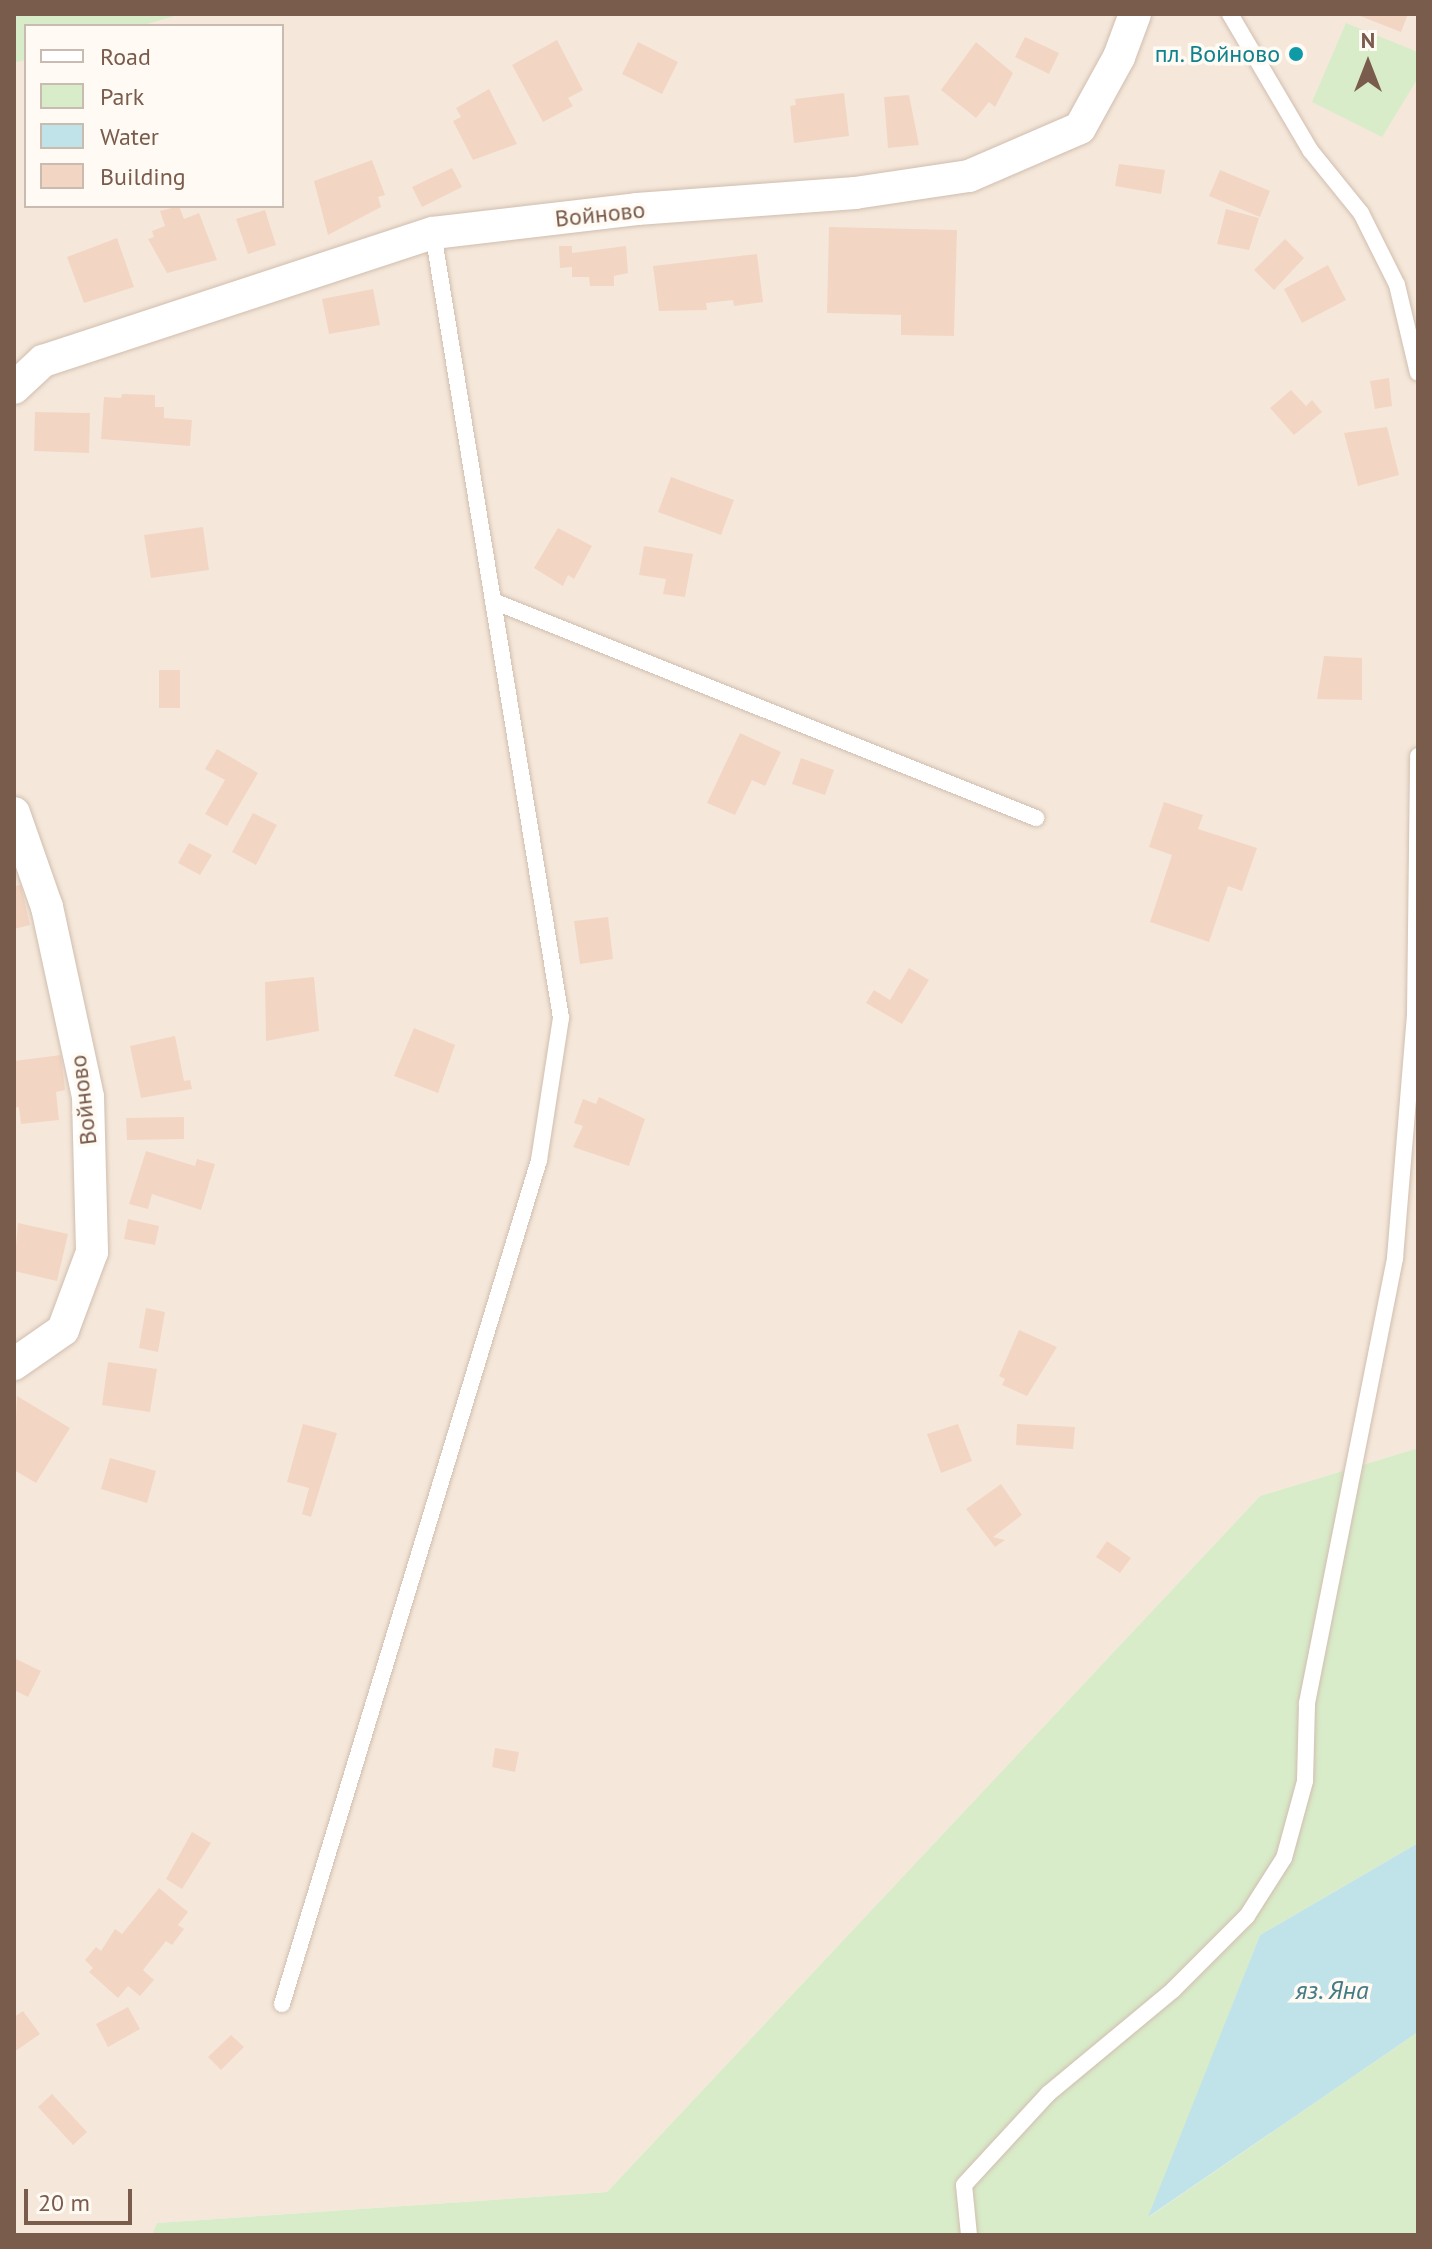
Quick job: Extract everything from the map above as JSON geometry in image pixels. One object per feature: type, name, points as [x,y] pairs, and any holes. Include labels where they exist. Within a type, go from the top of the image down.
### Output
[{"type":"street","name":"Войново","points":[[14,388],[43,361],[433,233],[637,209],[855,193],[969,176],[1080,128],[1119,57],[1135,14]]},
{"type":"street","name":"Войново","points":[[14,813],[47,907],[88,1097],[92,1252],[63,1330],[14,1364]]},
{"type":"lane","points":[[1230,14],[1310,150],[1361,213],[1397,285],[1418,373]]},
{"type":"lane","points":[[282,2004],[539,1160],[561,1018],[433,233]]},
{"type":"lane","points":[[493,601],[1036,818]]},
{"type":"lane","points":[[969,2235],[964,2185],[1049,2093],[1173,1990],[1247,1916],[1284,1858],[1305,1781],[1307,1703],[1395,1258],[1415,1013],[1418,756]]},
{"type":"shaded area","points":[[182,14],[1418,14],[1418,1448],[1260,1496],[607,2192],[158,2223],[152,2235],[14,2235],[14,63],[24,60],[24,208],[284,208],[284,24],[148,24]]},
{"type":"green space","points":[[14,14],[182,14],[148,24],[24,24],[24,60],[14,63]]},
{"type":"green space","points":[[1346,23],[1418,52],[1418,78],[1382,137],[1312,102]]},
{"type":"green space","points":[[1418,1448],[1418,1843],[1260,1935],[1150,2216],[1418,2032],[1418,2235],[152,2235],[157,2223],[607,2192],[1260,1496]]},
{"type":"water","name":"яз. Яна","points":[[1418,1843],[1418,2032],[1148,2217],[1260,1935]]},
{"type":"building","points":[[1355,14],[1408,14],[1401,32]]},
{"type":"building","points":[[1025,37],[1059,53],[1049,74],[1015,57]]},
{"type":"building","points":[[557,40],[583,90],[568,98],[573,106],[543,122],[512,65]]},
{"type":"building","points":[[638,42],[678,62],[662,94],[622,74]]},
{"type":"building","points":[[976,42],[1013,73],[995,107],[989,102],[976,118],[941,90]]},
{"type":"building","points":[[489,89],[517,144],[473,160],[453,121],[461,117],[456,108]]},
{"type":"building","points":[[844,93],[849,136],[794,143],[790,106],[796,105],[795,99]]},
{"type":"building","points":[[909,95],[919,145],[888,148],[884,97]]},
{"type":"building","points":[[372,160],[385,195],[378,197],[381,207],[328,235],[314,181]]},
{"type":"building","points":[[1119,164],[1165,170],[1161,194],[1115,186]]},
{"type":"building","points":[[452,168],[462,187],[422,207],[412,187]]},
{"type":"building","points":[[1220,170],[1270,191],[1260,217],[1209,196]]},
{"type":"building","points":[[180,208],[184,219],[199,213],[217,260],[167,273],[148,239],[154,237],[152,231],[165,226],[160,211]]},
{"type":"building","points":[[1226,209],[1259,218],[1249,250],[1217,244]]},
{"type":"building","points":[[265,210],[276,245],[248,254],[236,219]]},
{"type":"building","points":[[829,227],[957,230],[954,336],[901,335],[901,315],[827,313]]},
{"type":"building","points":[[117,238],[134,287],[84,303],[67,257]]},
{"type":"building","points":[[1285,239],[1304,258],[1274,290],[1254,270]]},
{"type":"building","points":[[559,246],[572,246],[572,253],[626,246],[628,273],[614,276],[614,286],[590,286],[589,277],[572,277],[572,267],[560,268]]},
{"type":"building","points":[[757,254],[763,302],[734,306],[733,300],[706,303],[707,310],[659,311],[653,266]]},
{"type":"building","points":[[1328,265],[1346,300],[1302,323],[1284,289]]},
{"type":"building","points":[[373,289],[380,325],[329,334],[322,299]]},
{"type":"building","points":[[1389,378],[1392,406],[1375,409],[1370,381]]},
{"type":"building","points":[[1291,390],[1306,406],[1312,400],[1322,412],[1294,435],[1270,408]]},
{"type":"building","points":[[122,394],[155,395],[155,407],[164,407],[164,418],[192,420],[190,446],[101,439],[104,397],[121,398]]},
{"type":"building","points":[[35,412],[90,413],[89,453],[34,451]]},
{"type":"building","points":[[1387,427],[1399,475],[1358,486],[1344,433]]},
{"type":"building","points":[[671,477],[734,500],[721,535],[658,512]]},
{"type":"building","points":[[203,527],[209,570],[151,578],[144,535]]},
{"type":"building","points":[[558,528],[592,546],[574,579],[568,575],[563,586],[534,568]]},
{"type":"building","points":[[644,546],[693,554],[685,597],[663,594],[666,579],[639,575]]},
{"type":"building","points":[[1324,656],[1362,658],[1362,700],[1317,699]]},
{"type":"building","points":[[159,670],[180,670],[180,708],[159,708]]},
{"type":"building","points":[[740,733],[781,752],[765,786],[752,780],[735,815],[707,803]]},
{"type":"building","points":[[217,749],[258,773],[227,826],[205,814],[225,780],[205,769]]},
{"type":"building","points":[[801,758],[834,770],[825,795],[792,784]]},
{"type":"building","points":[[1164,802],[1203,815],[1198,829],[1257,848],[1242,891],[1228,886],[1209,942],[1150,922],[1172,855],[1149,847]]},
{"type":"building","points":[[253,813],[277,825],[256,865],[232,852]]},
{"type":"building","points":[[189,843],[212,855],[200,875],[178,863]]},
{"type":"building","points":[[21,885],[30,925],[14,929],[14,886]]},
{"type":"building","points":[[608,917],[613,959],[580,964],[574,921]]},
{"type":"building","points":[[909,968],[929,980],[902,1024],[866,1003],[874,990],[890,1000]]},
{"type":"building","points":[[314,977],[319,1031],[266,1041],[265,982]]},
{"type":"building","points":[[414,1028],[455,1045],[438,1093],[394,1076]]},
{"type":"building","points":[[175,1036],[184,1081],[190,1080],[192,1089],[141,1098],[130,1046]]},
{"type":"building","points":[[61,1055],[65,1090],[56,1092],[59,1120],[21,1124],[19,1107],[14,1108],[14,1061]]},
{"type":"building","points":[[599,1097],[645,1119],[629,1166],[573,1147],[583,1126],[574,1123],[583,1099],[596,1104]]},
{"type":"building","points":[[184,1117],[184,1139],[127,1140],[126,1118]]},
{"type":"building","points":[[146,1151],[195,1166],[197,1159],[215,1164],[201,1210],[152,1194],[148,1209],[129,1204]]},
{"type":"building","points":[[128,1219],[159,1226],[155,1245],[124,1239]]},
{"type":"building","points":[[18,1223],[68,1234],[57,1281],[14,1271]]},
{"type":"building","points":[[146,1308],[165,1312],[158,1352],[139,1348]]},
{"type":"building","points":[[1019,1330],[1057,1347],[1027,1396],[1002,1385],[1005,1379],[999,1376]]},
{"type":"building","points":[[108,1362],[157,1369],[150,1412],[102,1405]]},
{"type":"building","points":[[17,1396],[70,1428],[36,1483],[14,1470]]},
{"type":"building","points":[[303,1424],[337,1433],[311,1517],[302,1514],[309,1488],[287,1482]]},
{"type":"building","points":[[958,1424],[972,1461],[941,1473],[927,1434]]},
{"type":"building","points":[[1017,1424],[1075,1427],[1073,1449],[1016,1445]]},
{"type":"building","points":[[110,1458],[156,1471],[147,1503],[101,1489]]},
{"type":"building","points":[[1001,1484],[1022,1515],[993,1537],[1005,1540],[995,1547],[966,1509]]},
{"type":"building","points":[[1107,1541],[1131,1558],[1120,1573],[1096,1557]]},
{"type":"building","points":[[14,1658],[41,1671],[28,1697],[14,1690]]},
{"type":"building","points":[[495,1748],[519,1752],[515,1772],[492,1767]]},
{"type":"building","points":[[192,1832],[211,1843],[182,1889],[166,1879]]},
{"type":"building","points":[[159,1888],[188,1912],[178,1925],[184,1929],[172,1945],[166,1941],[143,1970],[154,1980],[140,1996],[128,1986],[118,1998],[89,1972],[93,1968],[85,1960],[96,1947],[101,1951],[115,1929],[122,1934]]},
{"type":"building","points":[[128,2007],[140,2029],[108,2047],[96,2024]]},
{"type":"building","points":[[23,2011],[40,2034],[14,2052],[14,2017]]},
{"type":"building","points":[[231,2035],[244,2047],[221,2070],[208,2057]]},
{"type":"building","points":[[52,2094],[87,2132],[73,2145],[38,2107]]},
{"type":"place","name":"пл. Войново","points":[[1296,54]]}]
